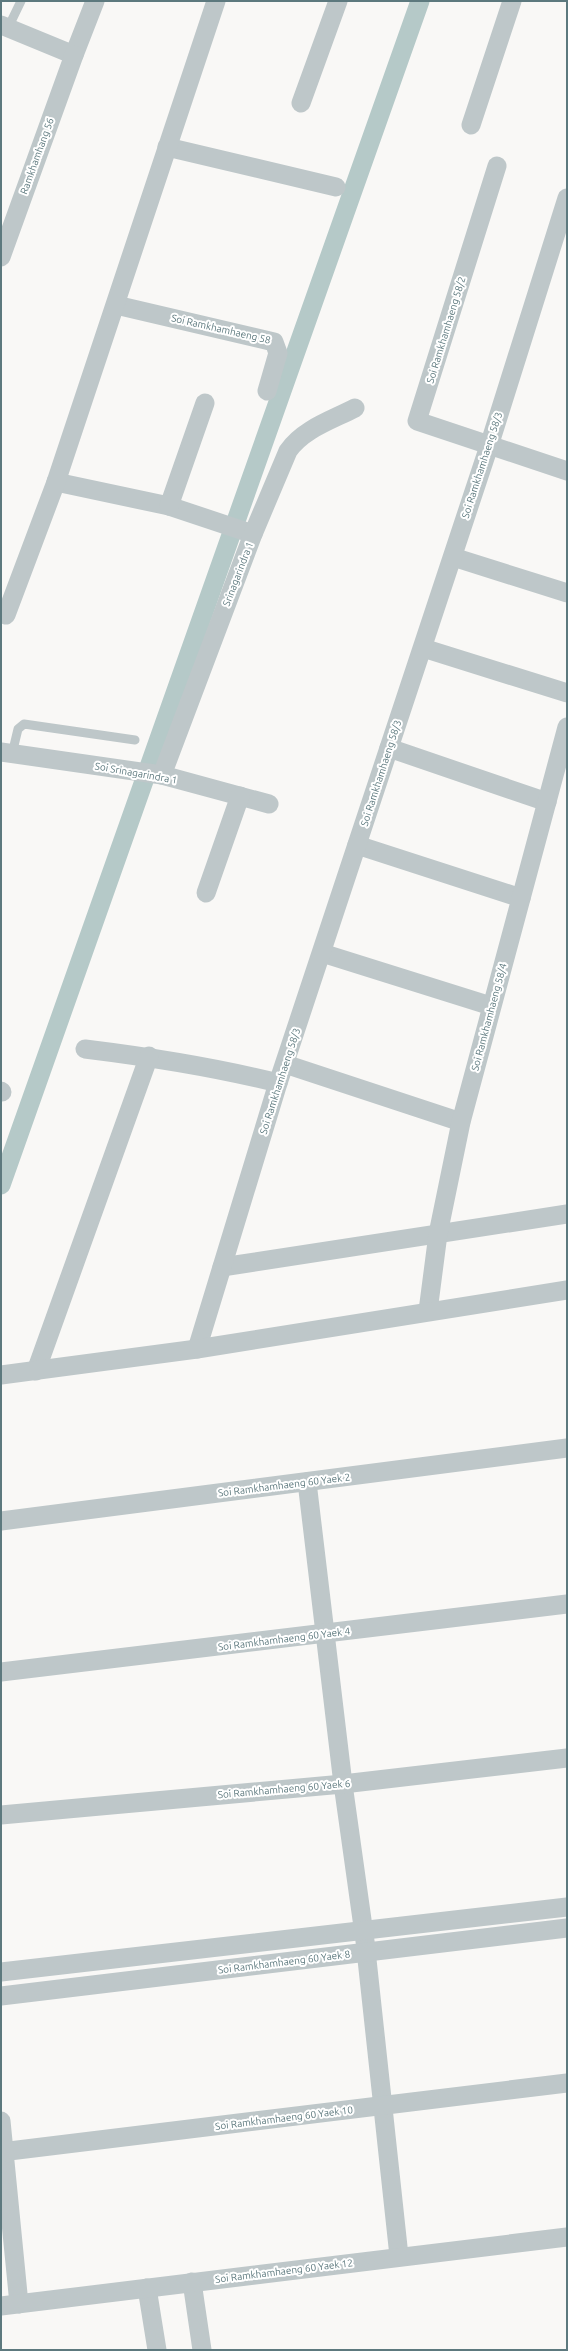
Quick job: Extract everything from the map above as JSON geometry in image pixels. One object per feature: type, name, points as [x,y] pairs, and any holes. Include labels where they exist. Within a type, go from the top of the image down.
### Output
[{"type":"street","name":"Ramkhamhang 56","points":[[1,258],[95,1]]},
{"type":"street","points":[[6,615],[56,482],[116,305],[166,147],[216,1]]},
{"type":"street","points":[[301,103],[338,1]]},
{"type":"street","points":[[471,125],[512,1]]},
{"type":"street","points":[[5,27],[74,55]]},
{"type":"street","points":[[166,147],[336,187]]},
{"type":"street","name":"Soi Ramkhamhaeng 58/2","points":[[489,446],[417,421],[497,166]]},
{"type":"street","name":"Soi Ramkhamhaeng 58/3","points":[[197,1349],[278,1083],[322,954],[489,446],[567,198]]},
{"type":"street","name":"Soi Ramkhamhaeng 58","points":[[116,305],[274,342],[278,353],[267,391]]},
{"type":"street","points":[[169,506],[205,403]]},
{"type":"street","name":"Srinagarindra 1","points":[[158,774],[282,464],[295,441],[303,434],[355,408]]},
{"type":"street","points":[[489,446],[567,471]]},
{"type":"street","points":[[56,482],[169,506],[253,534]]},
{"type":"street","points":[[452,557],[567,592]]},
{"type":"street","points":[[423,648],[567,693]]},
{"type":"street","name":"Soi Ramkhamhaeng 58/4","points":[[428,1311],[438,1234],[461,1122],[567,727]]},
{"type":"street","points":[[389,748],[547,802]]},
{"type":"street","name":"Soi Srinagarindra 1","points":[[7,753],[158,774],[269,804]]},
{"type":"street","points":[[206,893],[240,796]]},
{"type":"street","points":[[358,845],[521,898]]},
{"type":"street","points":[[322,954],[491,1006]]},
{"type":"street","points":[[85,1049],[149,1056],[229,1070],[278,1083]]},
{"type":"street","points":[[36,1371],[149,1056]]},
{"type":"street","points":[[285,1064],[461,1122]]},
{"type":"street","points":[[222,1267],[567,1214]]},
{"type":"street","points":[[1,1375],[197,1349],[567,1290]]},
{"type":"street","name":"Soi Ramkhamhaeng 60 Yaek 2","points":[[1,1521],[567,1448]]},
{"type":"street","points":[[307,1482],[343,1784],[366,1952],[381,2107],[399,2256]]},
{"type":"street","name":"Soi Ramkhamhaeng 60 Yaek 4","points":[[1,1672],[567,1604]]},
{"type":"street","name":"Soi Ramkhamhaeng 60 Yaek 6","points":[[1,1815],[343,1784],[567,1758]]},
{"type":"street","points":[[1,1972],[567,1907]]},
{"type":"street","name":"Soi Ramkhamhaeng 60 Yaek 8","points":[[1,1996],[567,1928]]},
{"type":"street","points":[[171,1952],[174,1975]]},
{"type":"street","name":"Soi Ramkhamhaeng 60 Yaek 10","points":[[3,2151],[567,2084]]},
{"type":"street","points":[[1,2121],[10,2305]]},
{"type":"street","name":"Soi Ramkhamhaeng 60 Yaek 12","points":[[10,2305],[399,2256],[567,2237]]},
{"type":"street","points":[[192,2282],[202,2350]]},
{"type":"street","points":[[147,2288],[157,2350]]},
{"type":"lane","points":[[5,27],[21,1]]},
{"type":"lane","points":[[7,753],[18,729],[24,724],[136,740]]},
{"type":"waterway","points":[[1,1185],[420,1]]}]
